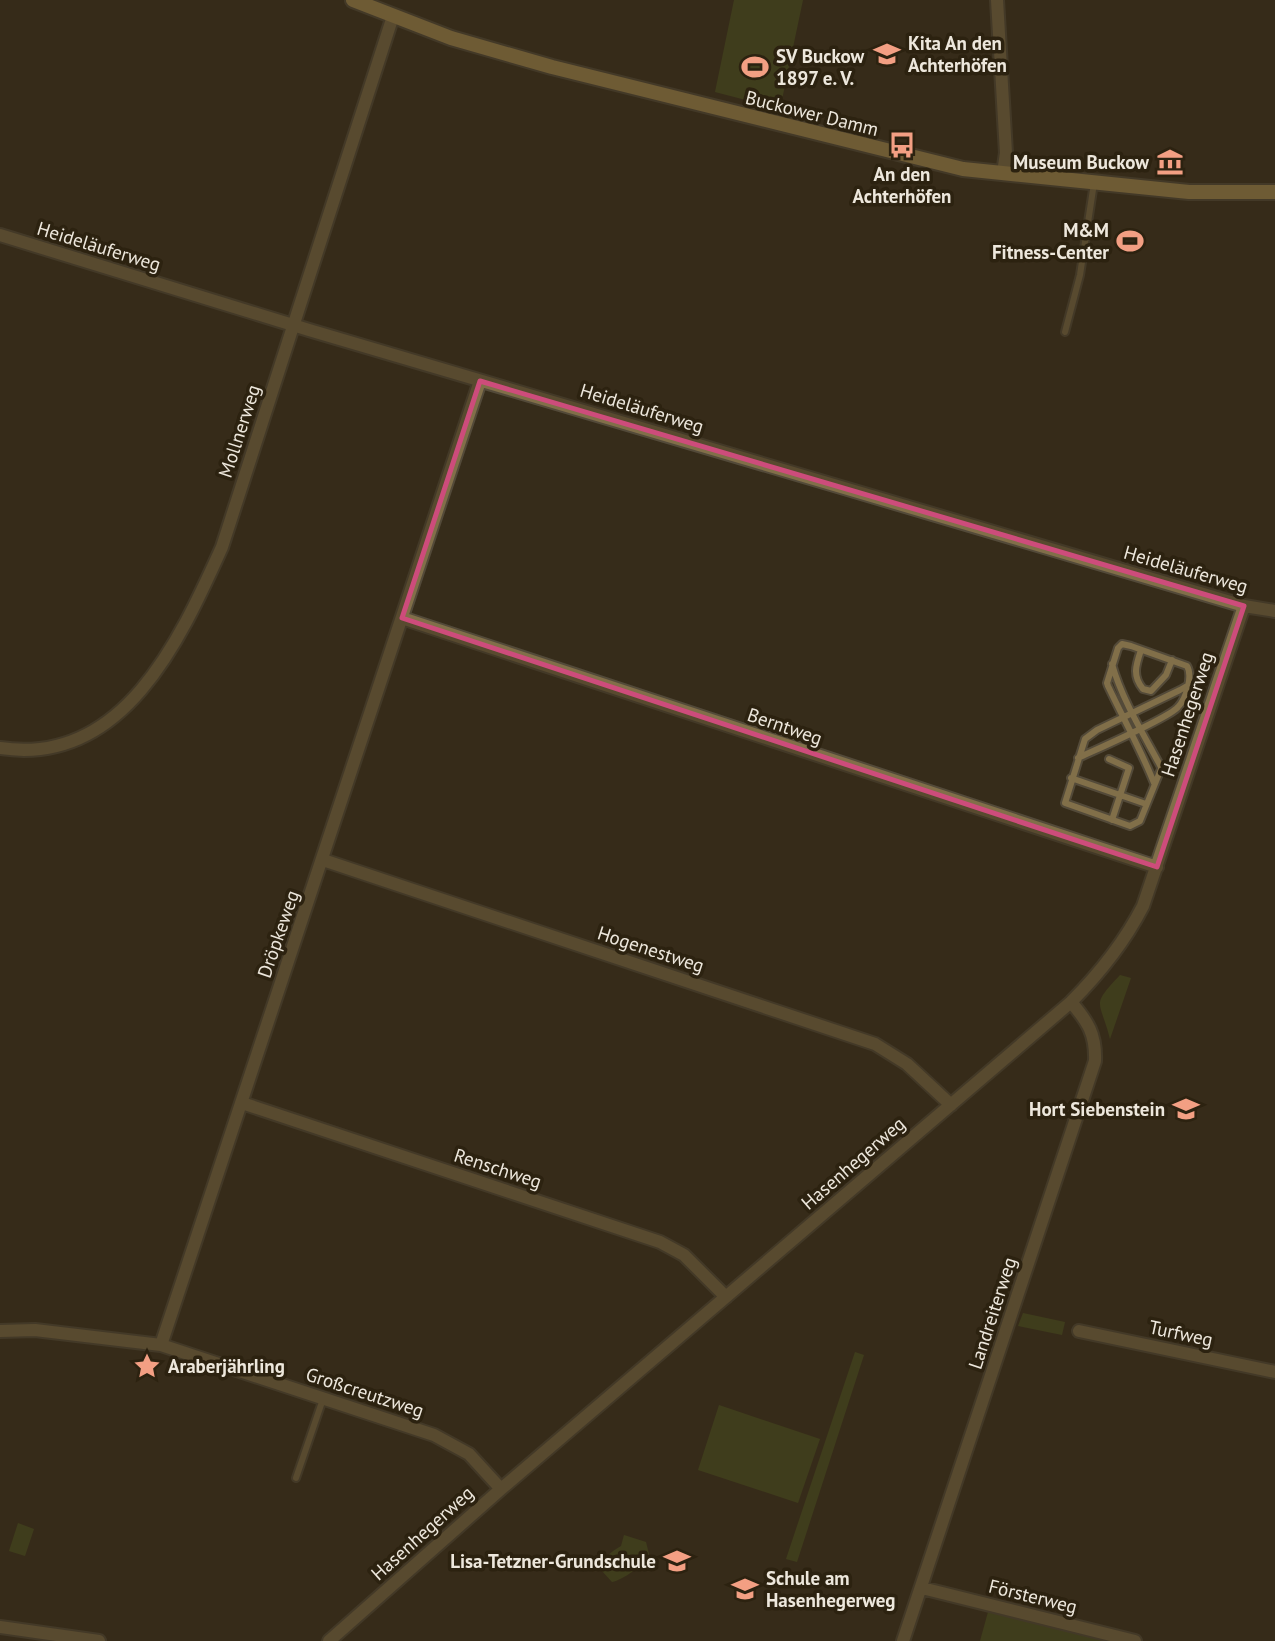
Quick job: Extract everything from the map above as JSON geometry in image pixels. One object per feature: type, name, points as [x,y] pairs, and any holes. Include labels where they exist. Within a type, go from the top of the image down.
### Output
[{"type":"main road","name":"Buckower Damm","points":[[352,0],[498,52],[963,169],[1189,192],[1275,192]]},
{"type":"street","points":[[997,0],[1006,153],[1003,173]]},
{"type":"street","name":"Mollnerweg","points":[[0,748],[41,750],[84,738],[116,716],[161,662],[199,598],[222,547],[393,16]]},
{"type":"street","name":"Heideläuferweg","points":[[0,235],[480,381],[1244,606],[1275,611]]},
{"type":"street","name":"Dröpkeweg","points":[[161,1345],[480,381]]},
{"type":"street","name":"Hasenhegerweg","points":[[329,1641],[501,1489],[1071,1002],[1105,967],[1126,939],[1143,906],[1244,606]]},
{"type":"street","name":"Berntweg","points":[[402,618],[1157,867]]},
{"type":"street","name":"Hogenestweg","points":[[323,860],[875,1045],[907,1064],[951,1105]]},
{"type":"street","name":"Landreiterweg","points":[[904,1641],[1095,1061],[1096,1042],[1091,1025],[1071,1002]]},
{"type":"street","name":"Renschweg","points":[[242,1103],[660,1242],[684,1255],[726,1297]]},
{"type":"street","points":[[0,1331],[35,1330],[161,1345]]},
{"type":"street","name":"Turfweg","points":[[1079,1331],[1275,1372]]},
{"type":"street","name":"Großcreutzweg","points":[[161,1345],[451,1443],[469,1454],[501,1489]]},
{"type":"street","name":"Försterweg","points":[[922,1588],[1135,1641]]},
{"type":"street","points":[[0,1628],[99,1641]]},
{"type":"lane","points":[[1065,332],[1080,275],[1094,183]]},
{"type":"lane","points":[[1078,758],[1130,732],[1140,727],[1176,710],[1187,686],[1189,668],[1172,660],[1122,644],[1107,681],[1123,718],[1130,732],[1154,783]]},
{"type":"lane","points":[[1141,650],[1135,668],[1136,681],[1143,689],[1151,691],[1158,686],[1172,660]]},
{"type":"lane","points":[[1112,664],[1133,712],[1140,727],[1161,767],[1141,819],[1134,826],[1112,820],[1067,804],[1065,798],[1085,740],[1133,712],[1187,686]]},
{"type":"lane","points":[[1109,759],[1129,768],[1112,820]]},
{"type":"lane","points":[[1072,775],[1146,804]]},
{"type":"lane","points":[[296,1478],[323,1399]]},
{"type":"highlighted area","points":[[480,381],[1244,606],[1157,867],[402,618]]},
{"type":"green space","name":"SV Buckow 1897 e. V.","points":[[734,0],[803,0],[780,109],[715,92]]},
{"type":"green space","points":[[1120,975],[1131,978],[1110,1039],[1100,1004],[1104,993]]},
{"type":"green space","points":[[1023,1313],[1065,1322],[1062,1335],[1018,1326]]},
{"type":"green space","points":[[855,1352],[864,1355],[797,1562],[786,1559]]},
{"type":"green space","points":[[719,1405],[820,1439],[798,1503],[698,1470]]},
{"type":"green space","points":[[18,1523],[34,1529],[25,1556],[9,1551]]},
{"type":"green space","points":[[624,1535],[646,1542],[649,1554],[633,1571],[612,1582],[602,1571],[602,1566],[608,1556],[621,1546]]},
{"type":"green space","points":[[988,1612],[1104,1641],[980,1641]]},
{"type":"place","name":"Kita An den Achterhöfen","points":[[887,54]]},
{"type":"place","name":"SV Buckow 1897 e. V.","points":[[755,67]]},
{"type":"place","name":"An den Achterhöfen","points":[[902,145]]},
{"type":"place","name":"Museum Buckow","points":[[1170,162]]},
{"type":"place","name":"M&M Fitness-Center","points":[[1130,241]]},
{"type":"place","name":"Hort Siebenstein","points":[[1186,1109]]},
{"type":"place","name":"Araberjährling","points":[[147,1366]]},
{"type":"place","name":"Lisa-Tetzner-Grundschule","points":[[677,1561]]},
{"type":"place","name":"Schule am Hasenhegerweg","points":[[745,1589]]}]
